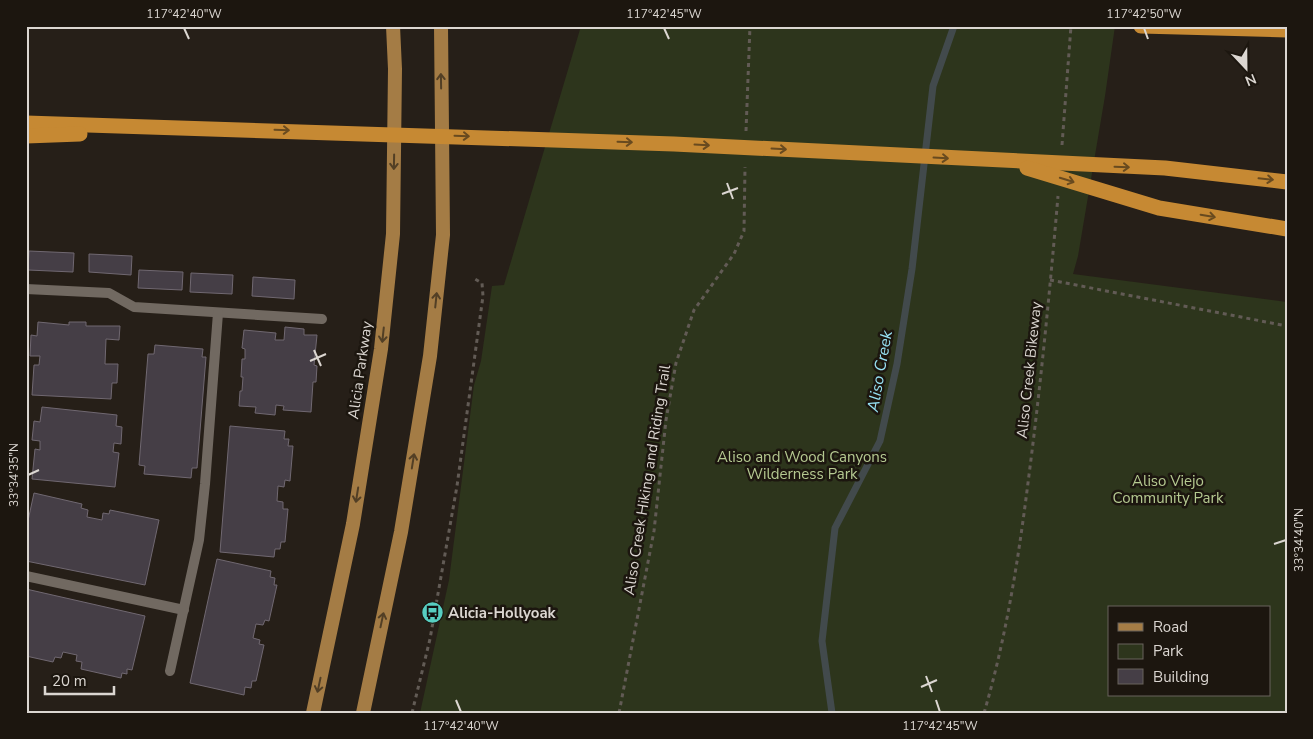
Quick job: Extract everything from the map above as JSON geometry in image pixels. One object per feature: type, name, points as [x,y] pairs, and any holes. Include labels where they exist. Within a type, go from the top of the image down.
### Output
[{"type":"highway","points":[[1141,26],[1287,39]]},
{"type":"highway","points":[[1171,28],[1287,30]]},
{"type":"highway","points":[[26,123],[234,128],[674,144],[1165,168],[1287,182]]},
{"type":"highway","points":[[26,136],[234,128]]},
{"type":"highway","points":[[1004,161],[1160,208],[1287,229]]},
{"type":"main road","name":"Alicia Parkway","points":[[313,713],[353,524],[381,350],[393,234],[395,69],[393,26]]},
{"type":"main road","points":[[363,713],[401,532],[430,356],[443,235],[441,26]]},
{"type":"lane","points":[[26,289],[109,294],[134,307],[322,319]]},
{"type":"lane","points":[[170,671],[200,530],[218,313]]},
{"type":"lane","points":[[26,576],[184,610]]},
{"type":"path","points":[[746,136],[750,26]]},
{"type":"path","points":[[1061,154],[1071,26]]},
{"type":"path","name":"Aliso Creek Hiking and Riding Trail","points":[[619,713],[654,531],[666,420],[676,363],[694,310],[734,254],[744,232],[745,164]]},
{"type":"path","name":"Aliso Creek Bikeway","points":[[984,713],[1012,596],[1037,409],[1058,193]]},
{"type":"path","points":[[412,713],[431,630],[458,486],[482,296],[482,283],[475,278]]},
{"type":"path","points":[[1050,280],[1287,326]]},
{"type":"green space","points":[[581,26],[1115,26],[1078,256],[1073,274],[1287,302],[1287,713],[420,713],[449,580],[474,385],[481,361],[492,286],[504,285]]},
{"type":"building","points":[[29,251],[74,253],[73,272],[28,270]]},
{"type":"building","points":[[89,254],[132,256],[131,275],[89,272]]},
{"type":"building","points":[[139,270],[183,272],[182,290],[138,288]]},
{"type":"building","points":[[191,273],[233,275],[232,294],[190,292]]},
{"type":"building","points":[[253,277],[295,280],[294,299],[252,296]]},
{"type":"building","points":[[38,322],[69,325],[69,322],[86,322],[86,326],[120,326],[119,340],[106,339],[105,364],[118,364],[117,383],[112,383],[111,399],[32,395],[34,365],[39,365],[40,356],[30,356],[31,335],[37,336]]},
{"type":"building","points":[[285,327],[304,329],[304,335],[317,335],[314,365],[317,366],[316,382],[313,382],[311,412],[283,410],[284,406],[276,405],[275,415],[255,413],[256,407],[239,406],[243,377],[241,377],[242,359],[245,359],[245,349],[242,348],[244,330],[276,333],[275,340],[284,340]]},
{"type":"building","points":[[155,345],[203,349],[202,357],[206,357],[197,468],[192,468],[191,478],[144,474],[145,466],[139,465],[148,354],[154,354]]},
{"type":"building","points":[[42,407],[117,415],[116,426],[122,427],[121,444],[114,443],[113,452],[119,453],[115,487],[32,479],[35,449],[40,450],[40,441],[32,440],[34,421],[40,422]]},
{"type":"building","points":[[230,426],[285,431],[284,439],[289,439],[288,446],[293,446],[290,481],[285,480],[284,487],[278,486],[277,501],[283,502],[283,509],[288,509],[285,542],[281,542],[280,549],[275,549],[274,557],[220,552]]},
{"type":"building","points":[[34,493],[82,504],[81,508],[88,510],[87,517],[102,520],[103,513],[109,514],[110,510],[159,520],[145,585],[26,561],[26,530]]},
{"type":"building","points":[[217,559],[271,571],[270,577],[275,578],[274,585],[277,585],[269,621],[265,620],[263,625],[256,624],[253,638],[260,640],[259,644],[264,645],[256,681],[252,681],[251,688],[245,687],[244,695],[190,683]]},
{"type":"building","points":[[26,589],[145,616],[132,670],[127,669],[127,674],[122,673],[121,678],[81,669],[82,662],[76,661],[77,655],[63,652],[61,658],[55,657],[53,662],[26,656]]},
{"type":"waterway","name":"Aliso Creek","points":[[832,713],[822,641],[835,528],[880,441],[897,364],[912,269],[933,86],[954,26]]},
{"type":"place","name":"Alicia-Hollyoak","points":[[432,613]]},
{"type":"park label","name":"Aliso and Wood Canyons Wilderness Park","points":[[802,466]]},
{"type":"park label","name":"Aliso Viejo Community Park","points":[[1168,490]]}]
